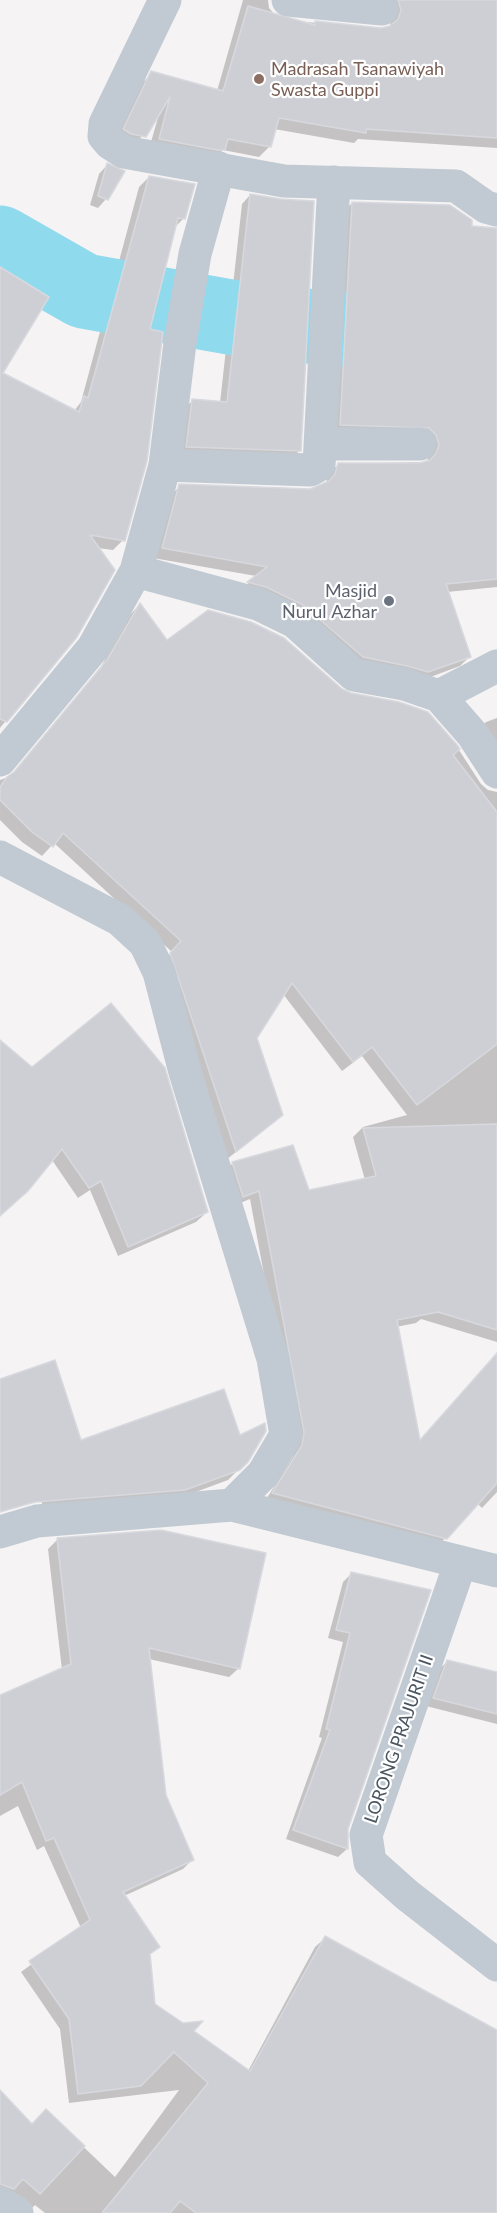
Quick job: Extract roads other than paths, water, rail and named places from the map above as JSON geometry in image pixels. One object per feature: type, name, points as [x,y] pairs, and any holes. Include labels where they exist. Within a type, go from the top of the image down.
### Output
[{"type":"street","points":[[165,0],[105,124],[104,136],[124,152],[284,181],[456,186],[486,207],[497,210]]},
{"type":"street","points":[[288,0],[382,9]]},
{"type":"street","points":[[0,760],[93,648],[136,571],[165,465],[180,343],[195,254],[219,168]]},
{"type":"street","points":[[165,465],[310,470],[319,465],[323,351],[334,182]]},
{"type":"street","points":[[320,444],[420,444]]},
{"type":"street","points":[[136,571],[258,604],[295,622],[354,675],[404,684],[438,696],[472,735],[497,772]]},
{"type":"street","points":[[438,696],[497,666]]},
{"type":"street","points":[[0,857],[120,920],[145,943],[159,972],[185,1072],[273,1359],[286,1435],[263,1474],[232,1505]]},
{"type":"street","points":[[0,1532],[37,1521],[232,1505],[460,1564],[497,1571]]},
{"type":"street","name":"LORONG PRAJURIT II","points":[[460,1564],[366,1835],[370,1862],[407,1895],[497,1965]]},
{"type":"street","points":[[0,2203],[17,2213]]},
{"type":"waterway","points":[[0,243],[84,291],[258,322],[497,342]]},
{"type":"place","name":"Madrasah Tsanawiyah Swasta Guppi","points":[[259,79]]},
{"type":"place","name":"Masjid Nurul Azhar","points":[[389,601]]}]
